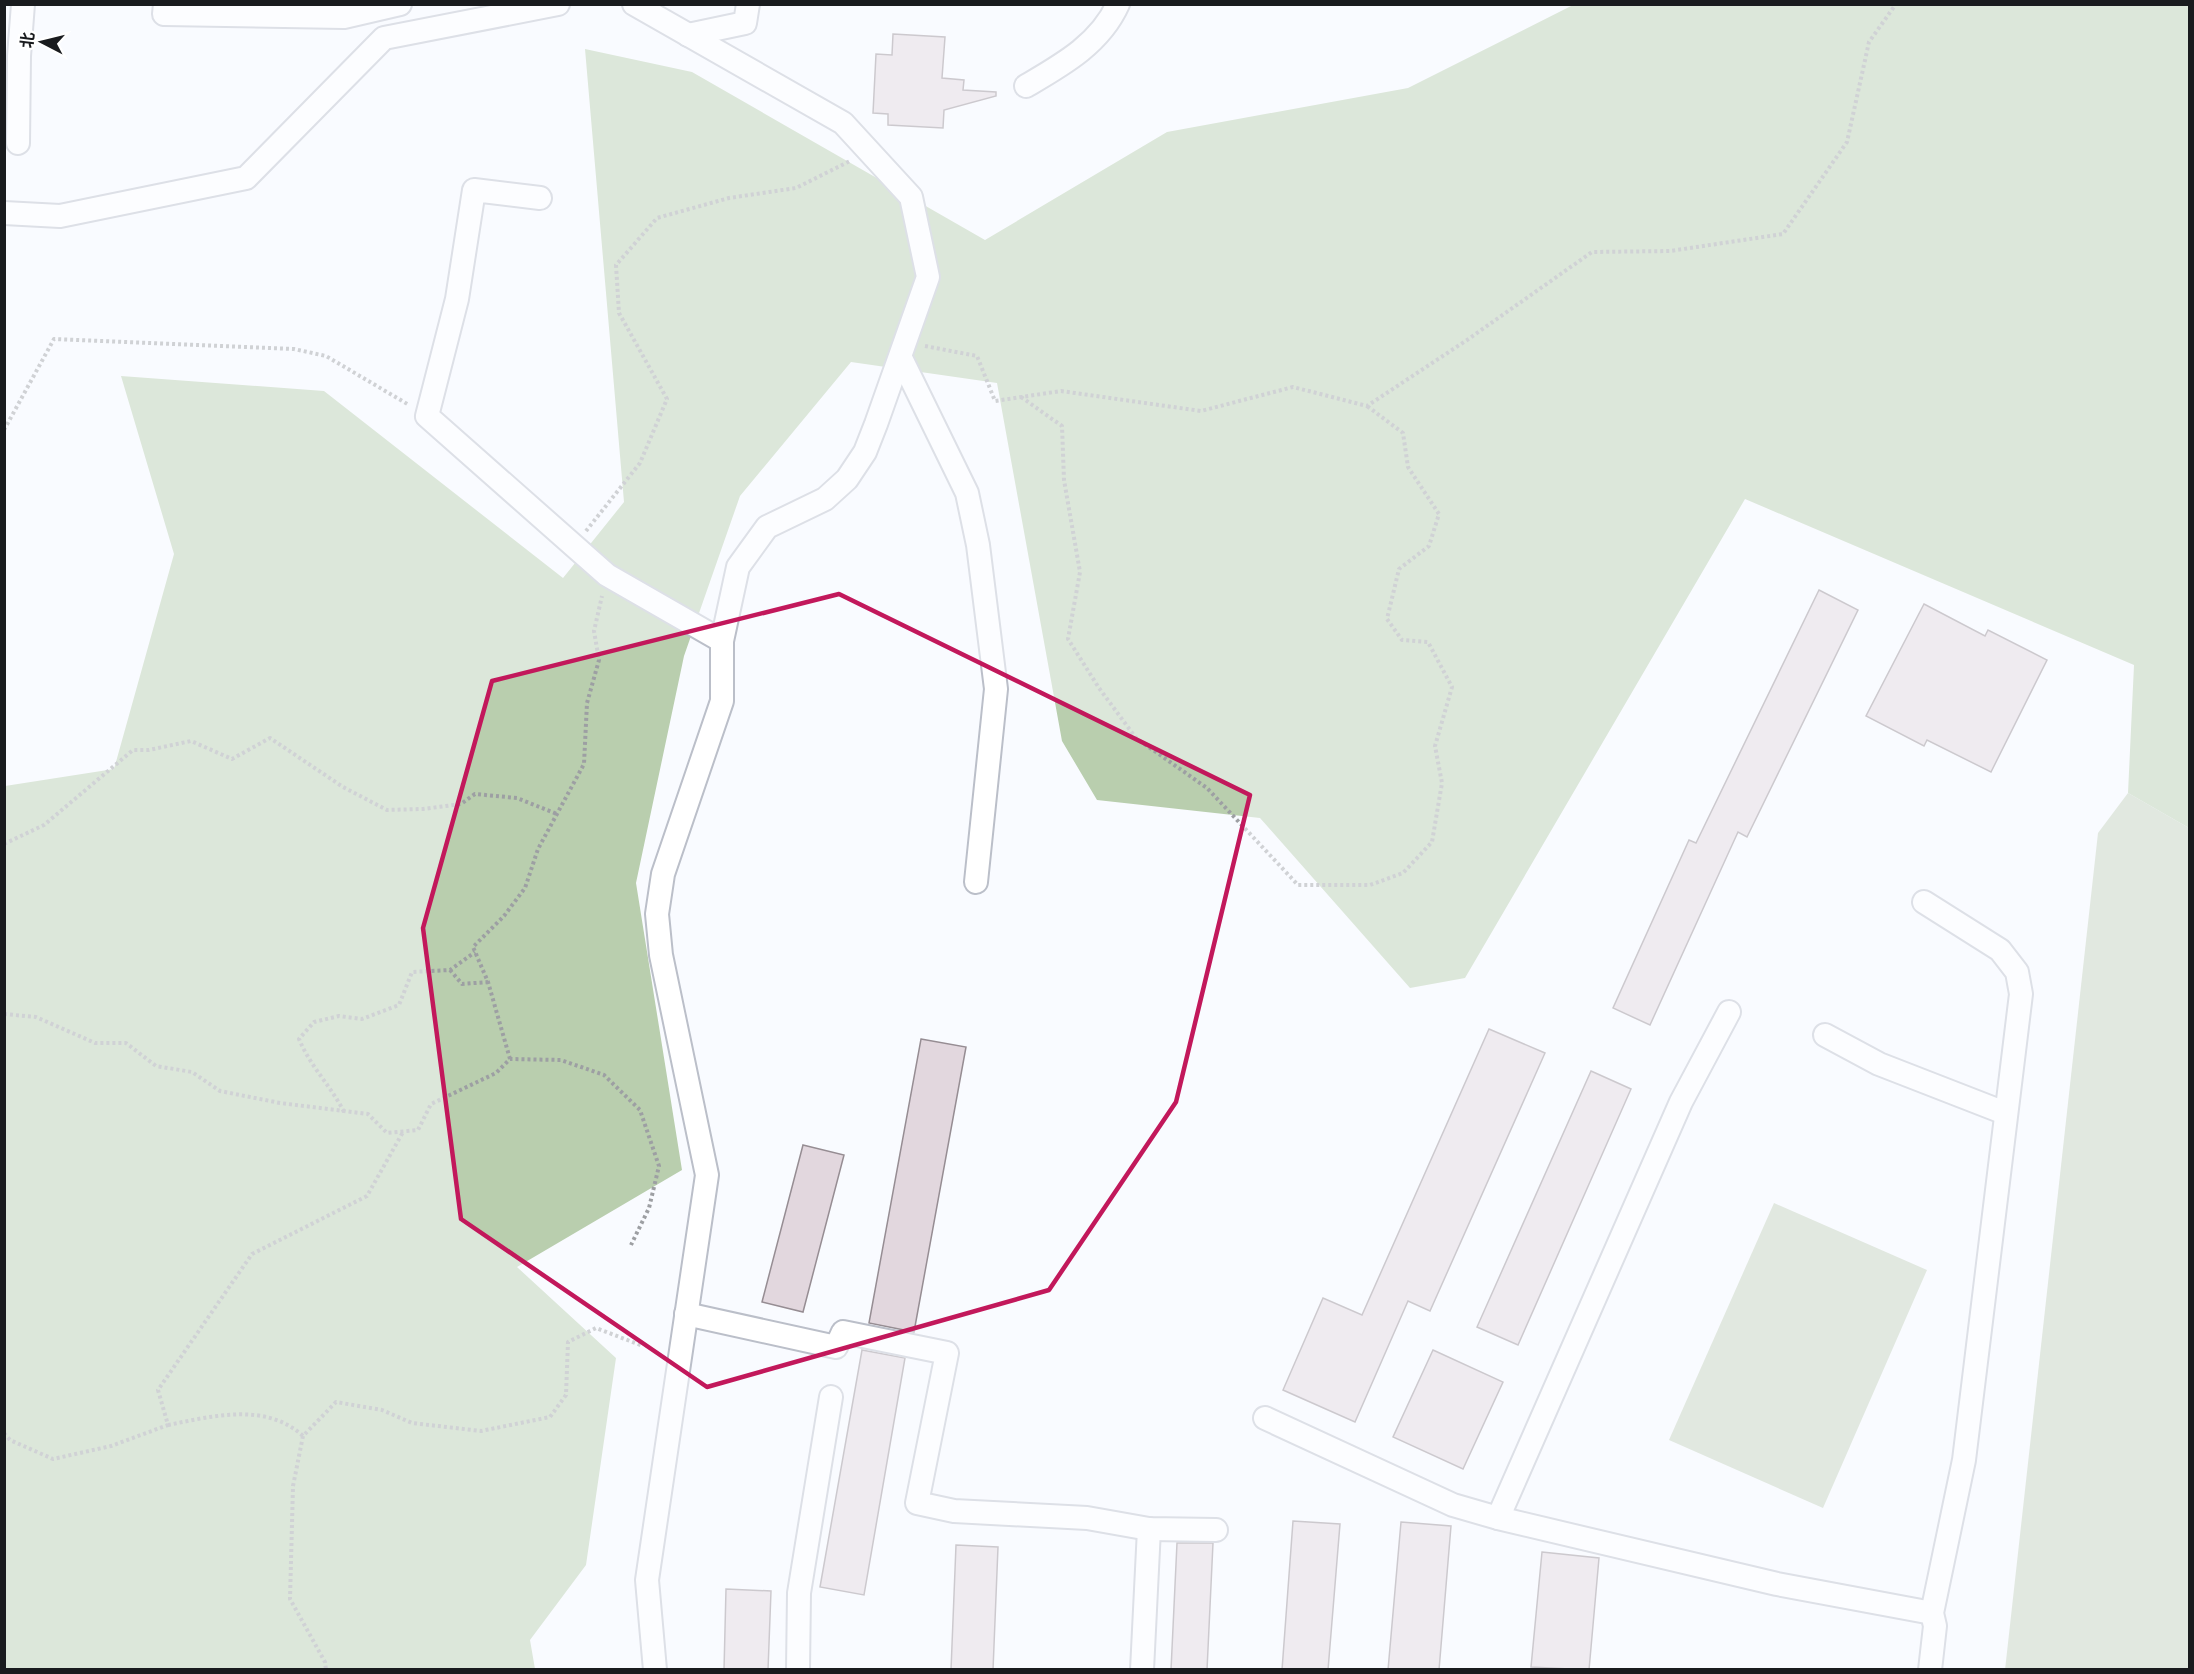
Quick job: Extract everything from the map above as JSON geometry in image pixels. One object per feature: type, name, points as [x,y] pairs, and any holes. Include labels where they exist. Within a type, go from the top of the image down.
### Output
[{"type":"street","points":[[18,143],[19,56],[23,4]]},
{"type":"street","points":[[165,4],[164,14],[345,11],[400,4]]},
{"type":"street","points":[[4,213],[60,216],[246,178],[384,38],[558,4]]},
{"type":"street","points":[[634,4],[843,123],[911,197],[928,277],[904,350],[865,452],[847,479],[825,499],[767,527],[738,567],[722,641],[722,701],[672,842],[663,874],[657,914],[662,955],[707,1174],[647,1580],[655,1670]]},
{"type":"street","points":[[688,35],[745,23],[748,4]]},
{"type":"street","points":[[1026,86],[1075,57],[1112,19],[1118,4]]},
{"type":"street","points":[[540,198],[474,190],[457,299],[427,416],[607,575],[722,641]]},
{"type":"street","points":[[904,350],[966,494],[978,545],[996,689],[976,882]]},
{"type":"street","points":[[1924,902],[2000,950],[2017,972],[2021,994],[1964,1461],[1932,1613],[1935,1626],[1930,1670]]},
{"type":"street","points":[[1498,1518],[1681,1102],[1729,1012]]},
{"type":"street","points":[[1825,1035],[1879,1064],[2005,1113]]},
{"type":"street","points":[[686,1314],[836,1347],[843,1332],[947,1353],[917,1503],[954,1511],[1087,1518],[1149,1529],[1216,1530]]},
{"type":"street","points":[[798,1670],[799,1593],[831,1397]]},
{"type":"street","points":[[1265,1418],[1453,1505],[1498,1518],[1777,1584],[1932,1613]]},
{"type":"street","points":[[1142,1670],[1149,1529]]},
{"type":"path","points":[[1367,406],[1496,321],[1592,252],[1670,251],[1783,234],[1848,142],[1869,42],[1896,4]]},
{"type":"path","points":[[575,546],[640,463],[667,399],[619,313],[616,265],[657,218],[729,198],[796,188],[869,151]]},
{"type":"path","points":[[4,430],[54,339],[305,351],[326,356],[427,416]]},
{"type":"path","points":[[904,350],[977,356],[994,401],[1061,391],[1201,411],[1293,387],[1367,406],[1403,433],[1408,467],[1439,514],[1429,546],[1399,568],[1387,619],[1402,640],[1428,642],[1452,687],[1435,746],[1442,783],[1432,842],[1403,873],[1370,885],[1298,885],[1207,788],[1136,738],[1099,688],[1068,639],[1080,572],[1064,480],[1062,426],[1021,397]]},
{"type":"path","points":[[510,1059],[488,982],[473,947],[504,916],[525,888],[538,849],[584,765],[587,703],[599,660],[594,631],[607,575]]},
{"type":"path","points":[[4,844],[44,825],[133,750],[149,750],[191,741],[232,759],[270,738],[343,787],[387,810],[423,809],[461,804],[475,794],[517,798],[557,814]]},
{"type":"path","points":[[345,1113],[333,1090],[306,1057],[298,1039],[314,1022],[339,1016],[362,1019],[399,1005],[412,972],[450,970],[475,952]]},
{"type":"path","points":[[450,970],[462,984],[488,982]]},
{"type":"path","points":[[4,1014],[36,1017],[95,1043],[126,1043],[156,1066],[192,1072],[220,1091],[345,1113],[368,1114],[387,1133],[418,1130],[431,1104],[496,1073],[510,1059],[561,1060],[604,1075],[640,1110],[659,1166],[649,1208],[631,1245]]},
{"type":"path","points":[[168,1425],[158,1389],[252,1254],[368,1196],[403,1132]]},
{"type":"path","points":[[326,1670],[325,1662],[290,1599],[293,1486],[303,1436],[336,1402],[382,1410],[412,1423],[482,1431],[550,1417],[566,1395],[568,1342],[596,1328],[643,1346]]},
{"type":"path","points":[[4,1433],[10,1440],[53,1459],[111,1446],[168,1425],[235,1412],[290,1423],[303,1436]]},
{"type":"highlighted area","points":[[839,594],[1250,795],[1176,1102],[1049,1290],[707,1387],[461,1219],[423,928],[492,681]]},
{"type":"green space","points":[[1573,5],[2189,5],[2189,828],[2128,793],[2134,665],[1745,499],[1465,978],[1410,988],[1260,818],[1097,800],[1062,741],[997,383],[851,362],[740,496],[684,656],[636,883],[682,1170],[517,1267],[616,1358],[586,1565],[530,1640],[535,1669],[5,1670],[5,786],[114,769],[174,554],[121,376],[324,391],[563,578],[624,502],[585,49],[692,72],[985,240],[1167,132],[1408,88]]},
{"type":"green space","points":[[2128,793],[2189,828],[2189,1669],[2005,1670],[2098,833]]},
{"type":"green space","points":[[1774,1203],[1927,1270],[1823,1508],[1669,1440]]},
{"type":"building","points":[[893,34],[945,37],[942,78],[964,80],[963,90],[996,92],[996,96],[944,110],[943,128],[888,125],[888,114],[873,113],[876,54],[892,55]]},
{"type":"building","points":[[1819,590],[1858,610],[1747,837],[1738,832],[1650,1025],[1613,1008],[1689,840],[1696,843]]},
{"type":"building","points":[[1924,604],[1985,636],[1988,630],[2047,660],[1991,772],[1927,740],[1924,746],[1866,716]]},
{"type":"building","points":[[1489,1029],[1545,1053],[1430,1311],[1408,1301],[1355,1422],[1283,1390],[1323,1298],[1362,1315]]},
{"type":"building","points":[[921,1039],[966,1047],[914,1332],[869,1323]]},
{"type":"building","points":[[1591,1071],[1631,1089],[1518,1345],[1477,1327]]},
{"type":"building","points":[[803,1145],[844,1155],[803,1312],[762,1302]]},
{"type":"building","points":[[862,1350],[905,1358],[864,1595],[820,1587]]},
{"type":"building","points":[[1433,1350],[1503,1382],[1463,1469],[1393,1437]]},
{"type":"building","points":[[1293,1521],[1340,1524],[1328,1670],[1282,1670]]},
{"type":"building","points":[[1401,1522],[1451,1526],[1439,1670],[1388,1670]]},
{"type":"building","points":[[1177,1543],[1213,1543],[1207,1670],[1171,1670]]},
{"type":"building","points":[[956,1545],[998,1547],[993,1670],[951,1670]]},
{"type":"building","points":[[1542,1552],[1599,1558],[1589,1670],[1531,1667]]},
{"type":"building","points":[[726,1589],[771,1591],[768,1670],[724,1670]]}]
